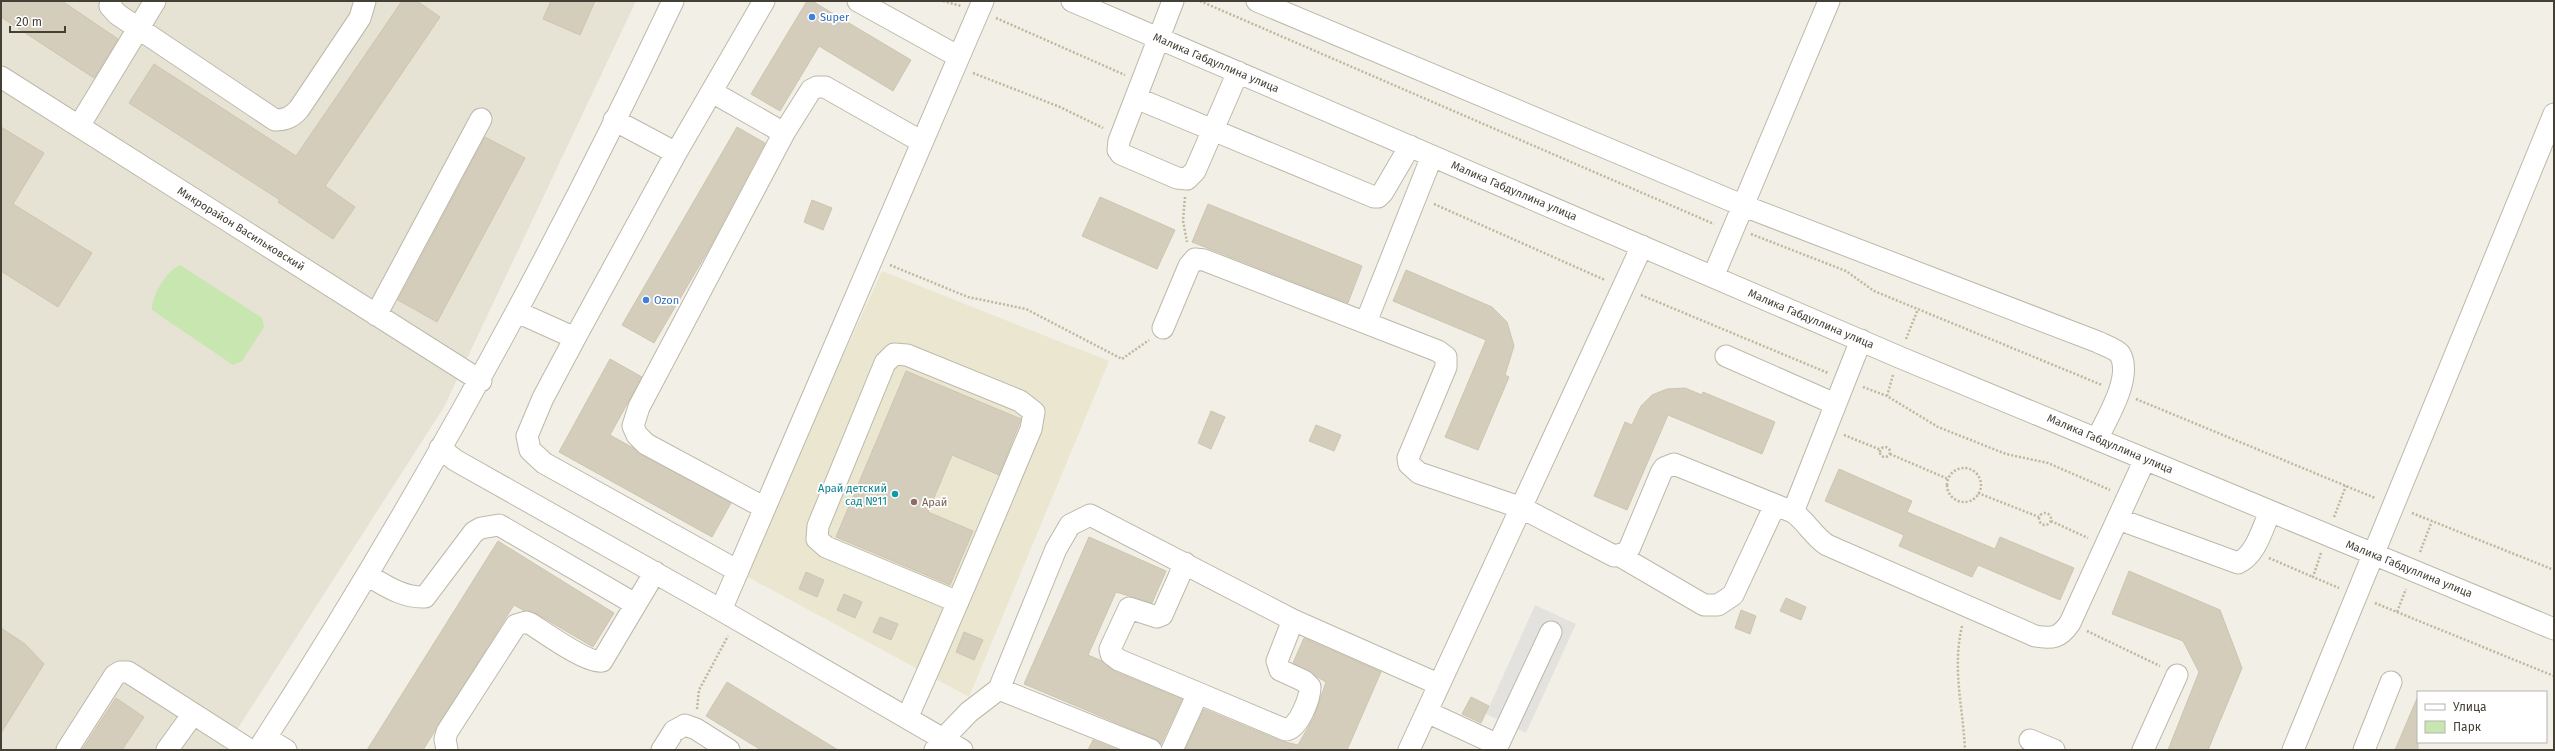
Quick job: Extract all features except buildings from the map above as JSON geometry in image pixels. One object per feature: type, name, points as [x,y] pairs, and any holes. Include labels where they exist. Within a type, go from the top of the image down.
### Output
[{"type":"street","points":[[111,1],[110,6],[117,14],[138,30],[266,116],[275,120],[284,120],[293,116],[299,109],[360,18],[365,1]]},
{"type":"street","points":[[79,126],[155,1]]},
{"type":"street","points":[[258,746],[367,575],[480,381],[517,312],[673,1]]},
{"type":"street","points":[[738,571],[544,463],[530,450],[528,436],[543,398],[575,338],[676,153],[764,1]]},
{"type":"street","points":[[858,1],[957,61]]},
{"type":"street","points":[[726,612],[738,571],[874,258],[982,1]]},
{"type":"street","name":"Малика Габдуллина улица","points":[[1072,1],[1899,357],[2372,555],[2554,629]]},
{"type":"street","points":[[1173,1],[1119,141],[1118,150],[1125,156],[1177,178],[1187,179],[1195,171],[1238,72]]},
{"type":"street","points":[[1257,1],[1744,206],[2098,342],[2119,353],[2125,367],[2120,392],[2097,439]]},
{"type":"street","points":[[1713,276],[1744,206],[1829,1]]},
{"type":"street","name":"Микрорайон Васильковский","points":[[1,77],[480,381]]},
{"type":"street","points":[[765,508],[646,444],[637,435],[633,426],[639,407],[784,133],[810,90],[825,87],[922,142]]},
{"type":"street","points":[[712,92],[784,133]]},
{"type":"street","points":[[1136,98],[1370,196],[1378,197],[1383,192],[1410,146]]},
{"type":"street","points":[[2292,750],[2554,114]]},
{"type":"street","points":[[376,315],[481,119]]},
{"type":"street","points":[[614,120],[676,153]]},
{"type":"street","points":[[1366,322],[1432,156]]},
{"type":"street","points":[[1409,750],[1438,684],[1522,508],[1642,246]]},
{"type":"street","points":[[1163,328],[1191,262],[1195,259],[1204,260],[1438,351],[1446,357],[1446,367],[1411,452],[1409,464],[1419,473],[1522,508],[1606,554],[1620,556],[1704,605],[1718,605],[1733,595],[1784,509],[1826,427],[1861,340]]},
{"type":"street","points":[[517,312],[575,338]]},
{"type":"street","points":[[906,718],[958,602],[1031,429],[1034,412],[1020,401],[907,355],[894,354],[885,363],[818,526],[817,538],[826,547],[958,602]]},
{"type":"street","points":[[1726,356],[1835,404]]},
{"type":"street","points":[[440,448],[455,460],[726,612],[906,718],[939,745],[962,750]]},
{"type":"street","points":[[1620,556],[1626,553],[1630,547],[1661,473],[1669,465],[1679,466],[1784,509],[1809,526],[1818,539],[1827,545],[2035,636],[2056,638],[2064,632],[2070,623],[2145,459]]},
{"type":"street","points":[[2118,519],[2238,563],[2246,560],[2252,551],[2270,512]]},
{"type":"street","points":[[939,745],[969,712],[1000,689],[1056,549],[1070,525],[1090,514],[1293,620],[1438,684]]},
{"type":"street","points":[[367,575],[396,592],[415,598],[425,597],[474,532],[480,528],[499,525],[635,604]]},
{"type":"street","points":[[1185,563],[1162,615],[1157,618],[1129,608],[1110,649],[1111,654],[1118,660],[1282,728],[1290,729],[1296,723],[1310,690],[1308,684],[1285,673],[1278,665],[1278,655],[1293,620]]},
{"type":"street","points":[[447,750],[445,738],[447,732],[516,625],[526,622],[531,624],[597,662],[602,661],[655,572]]},
{"type":"street","points":[[1427,712],[1498,745],[1551,632]]},
{"type":"street","points":[[67,750],[115,675],[120,672],[128,672],[193,714],[258,746],[286,750]]},
{"type":"street","points":[[2143,750],[2177,675]]},
{"type":"street","points":[[2364,750],[2392,682]]},
{"type":"street","points":[[1000,689],[1151,750]]},
{"type":"street","points":[[1172,750],[1198,693]]},
{"type":"street","points":[[167,750],[193,714]]},
{"type":"street","points":[[662,750],[674,731],[680,727],[691,726],[729,750]]},
{"type":"street","points":[[2030,740],[2054,750]]},
{"type":"path","points":[[1200,1],[1732,232],[1756,234],[1846,271],[1874,291],[2392,505],[2554,570]]},
{"type":"path","points":[[957,61],[1060,107],[1104,129],[1119,141]]},
{"type":"path","points":[[1187,179],[1183,221],[1191,262]]},
{"type":"path","points":[[874,258],[968,297],[1026,309],[1122,359],[1140,348],[1163,328]]},
{"type":"path","points":[[1918,309],[1899,357],[1887,396],[1938,427],[2006,454],[2048,463],[2127,498]]},
{"type":"path","points":[[1826,427],[1881,450],[1888,448],[1890,454]]},
{"type":"path","points":[[1881,450],[1883,457],[1890,454],[1948,479]]},
{"type":"path","points":[[1963,468],[1970,469],[1980,480],[1978,493],[1972,500],[1957,500],[1947,489],[1948,479],[1956,470],[1963,468]]},
{"type":"path","points":[[1978,493],[2039,517],[2042,525],[2048,524],[2050,521]]},
{"type":"path","points":[[2039,517],[2041,514],[2047,513],[2050,515],[2050,521]]},
{"type":"path","points":[[2050,521],[2106,546]]},
{"type":"path","points":[[2252,551],[2312,577]]},
{"type":"path","points":[[1965,750],[1963,720],[1957,685],[1959,640],[1967,606]]},
{"type":"path","points":[[691,726],[697,710],[699,690],[727,641],[726,612]]},
{"type":"path","points":[[2397,612],[2554,676]]},
{"type":"path","points":[[2070,623],[2177,675]]},
{"type":"shaded area","points":[[1,1],[636,1],[444,407],[224,750],[1,750]]},
{"type":"shaded area","name":"Арай","points":[[882,271],[1109,361],[969,697],[748,577],[810,428]]},
{"type":"shaded area","points":[[1535,605],[1576,624],[1526,733],[1486,714]]},
{"type":"green space","points":[[180,265],[262,318],[264,327],[242,361],[233,365],[152,310],[154,298],[161,284],[170,272]]},
{"type":"place","name":"Super","points":[[812,17]]},
{"type":"place","name":"Ozon","points":[[646,300]]},
{"type":"place","name":"Арай детский сад №11","points":[[895,494]]},
{"type":"place","name":"Арай","points":[[914,502]]}]
